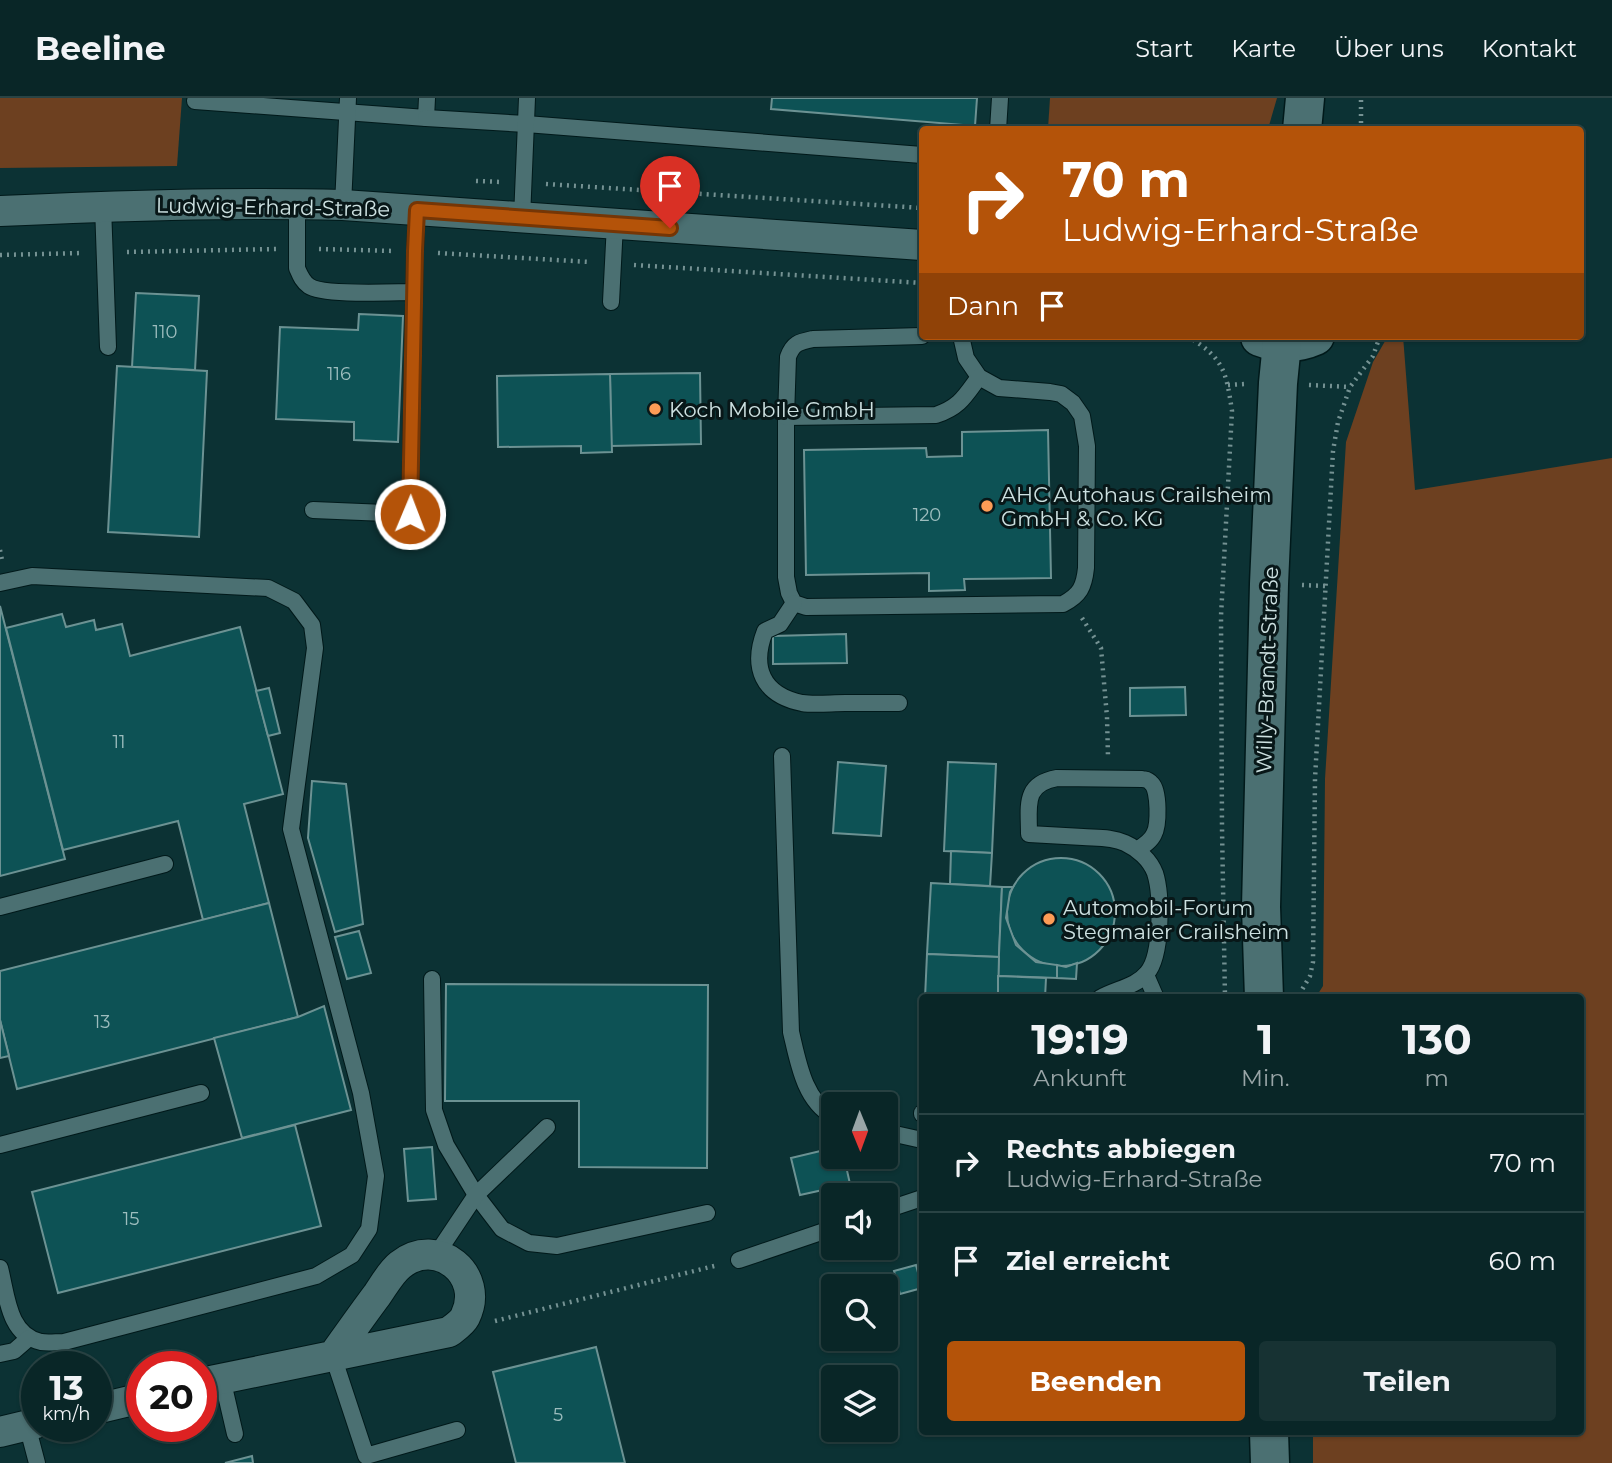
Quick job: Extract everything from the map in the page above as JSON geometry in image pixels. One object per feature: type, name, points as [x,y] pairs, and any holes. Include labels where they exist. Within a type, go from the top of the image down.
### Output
[{"type":"main road","points":[[1302,126],[1305,98]]},
{"type":"main road","name":"Willy-Brandt-Straße","points":[[1264,994],[1261,907],[1269,584],[1278,383],[1285,340]]},
{"type":"main road","points":[[1269,1435],[1270,1463]]},
{"type":"street","name":"Ludwig-Erhard-Straße","points":[[0,211],[103,206],[342,205],[919,245]]},
{"type":"street","points":[[217,1380],[333,1356],[449,1332],[464,1319],[469,1302],[469,1288],[464,1272],[449,1260],[436,1255],[417,1256],[400,1265],[333,1356]]},
{"type":"lane","points":[[426,118],[427,98]]},
{"type":"lane","points":[[522,218],[527,98]]},
{"type":"lane","points":[[998,126],[1000,98]]},
{"type":"lane","points":[[195,101],[348,105],[426,118],[919,155]]},
{"type":"lane","points":[[342,205],[348,105]]},
{"type":"lane","points":[[297,204],[297,268],[300,278],[310,287],[325,292],[414,292]]},
{"type":"lane","points":[[103,206],[108,347]]},
{"type":"lane","points":[[313,510],[410,514],[417,210]]},
{"type":"lane","points":[[611,302],[615,224]]},
{"type":"lane","points":[[919,336],[813,339],[800,342],[792,348],[788,357],[786,417],[786,577],[794,603],[806,607],[1063,604],[1081,591],[1086,568],[1087,446],[1082,416],[1073,403],[1061,394],[999,388],[979,377],[966,358],[962,340]]},
{"type":"lane","points":[[786,417],[936,415],[950,411],[963,401],[979,377]]},
{"type":"lane","points":[[0,583],[32,576],[268,588],[294,601],[312,625],[315,648],[291,830],[361,1093],[376,1176],[369,1229],[352,1255],[316,1276],[64,1342],[43,1342],[29,1338],[20,1331],[13,1319],[0,1268]]},
{"type":"lane","points":[[794,603],[780,624],[765,631],[760,646],[760,665],[765,683],[778,696],[803,703],[899,702]]},
{"type":"lane","points":[[782,756],[791,1032],[798,1064],[809,1092],[821,1106]]},
{"type":"lane","points":[[1109,994],[1146,975],[1153,965],[1159,933],[1155,873],[1148,860],[1126,843],[1112,839],[1029,834],[1029,803],[1036,786],[1043,780],[1057,778],[1149,780],[1157,795],[1157,824],[1154,835],[1137,850]]},
{"type":"lane","points":[[0,907],[165,864]]},
{"type":"lane","points":[[1146,975],[1154,994]]},
{"type":"lane","points":[[432,979],[434,1110],[446,1145],[476,1195],[502,1229],[529,1243],[557,1246],[707,1213]]},
{"type":"lane","points":[[0,1145],[201,1093]]},
{"type":"lane","points":[[436,1255],[476,1195],[547,1127]]},
{"type":"lane","points":[[898,1135],[919,1139]]},
{"type":"lane","points":[[898,1206],[919,1199]]},
{"type":"lane","points":[[739,1260],[821,1232]]},
{"type":"lane","points":[[0,1354],[13,1351],[29,1338]]},
{"type":"lane","points":[[333,1356],[366,1456],[457,1430]]},
{"type":"lane","points":[[217,1393],[235,1434]]},
{"type":"lane","points":[[28,1442],[37,1463]]},
{"type":"path","points":[[1361,98],[1361,126]]},
{"type":"path","points":[[0,255],[296,248],[415,251],[919,283]]},
{"type":"path","points":[[1194,340],[1220,362],[1228,379],[1232,411],[1221,616],[1225,994]]},
{"type":"path","points":[[1300,994],[1310,976],[1313,962],[1315,779],[1333,451],[1338,422],[1350,387],[1373,356],[1379,340]]},
{"type":"path","points":[[0,550],[0,560]]},
{"type":"path","points":[[1070,600],[1101,648],[1107,716],[1108,779]]},
{"type":"path","points":[[464,1319],[486,1324],[739,1260]]},
{"type":"shaded area","points":[[0,98],[182,98],[177,166],[0,168]]},
{"type":"shaded area","points":[[1050,98],[1277,98],[1269,126],[1048,126]]},
{"type":"shaded area","points":[[1386,340],[1403,340],[1415,490],[1612,458],[1612,1463],[1313,1463],[1313,1435],[1584,1435],[1584,994],[1318,994],[1323,986],[1325,779],[1346,442],[1373,362]]},
{"type":"building","points":[[772,98],[977,98],[975,126],[771,109]]},
{"type":"building","points":[[136,293],[199,296],[195,370],[132,367]]},
{"type":"building","points":[[359,314],[403,316],[398,442],[354,440],[354,422],[276,419],[280,327],[358,330]]},
{"type":"building","points":[[117,366],[207,371],[199,537],[108,532]]},
{"type":"building","name":"Koch Mobile GmbH","points":[[700,373],[701,444],[611,446],[610,374]]},
{"type":"building","points":[[610,374],[612,452],[581,453],[581,446],[498,447],[497,376]]},
{"type":"building","points":[[1048,430],[1051,578],[964,579],[965,590],[929,591],[929,573],[806,575],[804,450],[926,448],[927,457],[962,456],[962,432]]},
{"type":"building","points":[[0,606],[65,859],[0,876]]},
{"type":"building","points":[[62,614],[66,627],[94,620],[96,630],[122,624],[130,656],[240,627],[283,794],[244,804],[269,903],[203,920],[178,821],[63,850],[6,628]]},
{"type":"building","points":[[846,634],[847,663],[773,664],[773,636]]},
{"type":"building","points":[[1185,687],[1186,715],[1130,716],[1130,688]]},
{"type":"building","points":[[269,688],[280,733],[268,736],[256,691]]},
{"type":"building","points":[[838,762],[886,766],[881,836],[833,833]]},
{"type":"building","points":[[948,762],[996,764],[992,853],[944,851]]},
{"type":"building","points":[[312,781],[346,784],[363,924],[335,932],[308,838]]},
{"type":"building","points":[[951,851],[992,853],[990,886],[950,884]]},
{"type":"building","points":[[1061,858],[1082,862],[1099,874],[1111,891],[1115,912],[1111,933],[1099,950],[1082,962],[1061,966],[1040,962],[1023,950],[1011,933],[1007,912],[1011,891],[1023,874],[1040,862]]},
{"type":"building","points":[[931,883],[1002,887],[999,957],[927,954]]},
{"type":"building","points":[[1002,887],[1013,887],[1006,918],[1016,945],[1036,962],[1057,965],[1057,978],[998,976]]},
{"type":"building","points":[[269,903],[298,1017],[17,1089],[0,1020],[0,971]]},
{"type":"building","points":[[359,931],[371,973],[347,979],[335,937]]},
{"type":"building","points":[[927,954],[999,957],[998,994],[925,994]]},
{"type":"building","points":[[1077,963],[1076,979],[1057,978],[1057,965],[1066,967]]},
{"type":"building","points":[[998,976],[1046,978],[1045,994],[998,994]]},
{"type":"building","points":[[446,984],[708,985],[707,1168],[579,1167],[579,1101],[445,1101]]},
{"type":"building","points":[[324,1006],[351,1110],[242,1138],[214,1038],[298,1017]]},
{"type":"building","points":[[0,1020],[9,1056],[0,1058]]},
{"type":"building","points":[[295,1125],[321,1226],[58,1293],[32,1192]]},
{"type":"building","points":[[432,1147],[436,1199],[408,1201],[404,1149]]},
{"type":"building","points":[[821,1151],[821,1169],[847,1169],[850,1183],[821,1183],[821,1190],[800,1195],[791,1158]]},
{"type":"building","points":[[916,1265],[919,1289],[900,1294],[898,1274],[894,1271]]},
{"type":"building","points":[[596,1347],[625,1463],[516,1463],[493,1372]]},
{"type":"building","points":[[252,1456],[253,1463],[225,1463]]},
{"type":"place","name":"Koch Mobile GmbH","points":[[655,409]]},
{"type":"place","name":"AHC Autohaus Crailsheim GmbH & Co. KG","points":[[987,506]]},
{"type":"place","name":"Automobil-Forum Stegmaier Crailsheim","points":[[1049,919]]},
{"type":"route","points":[[410,514],[417,210],[670,228]]}]
